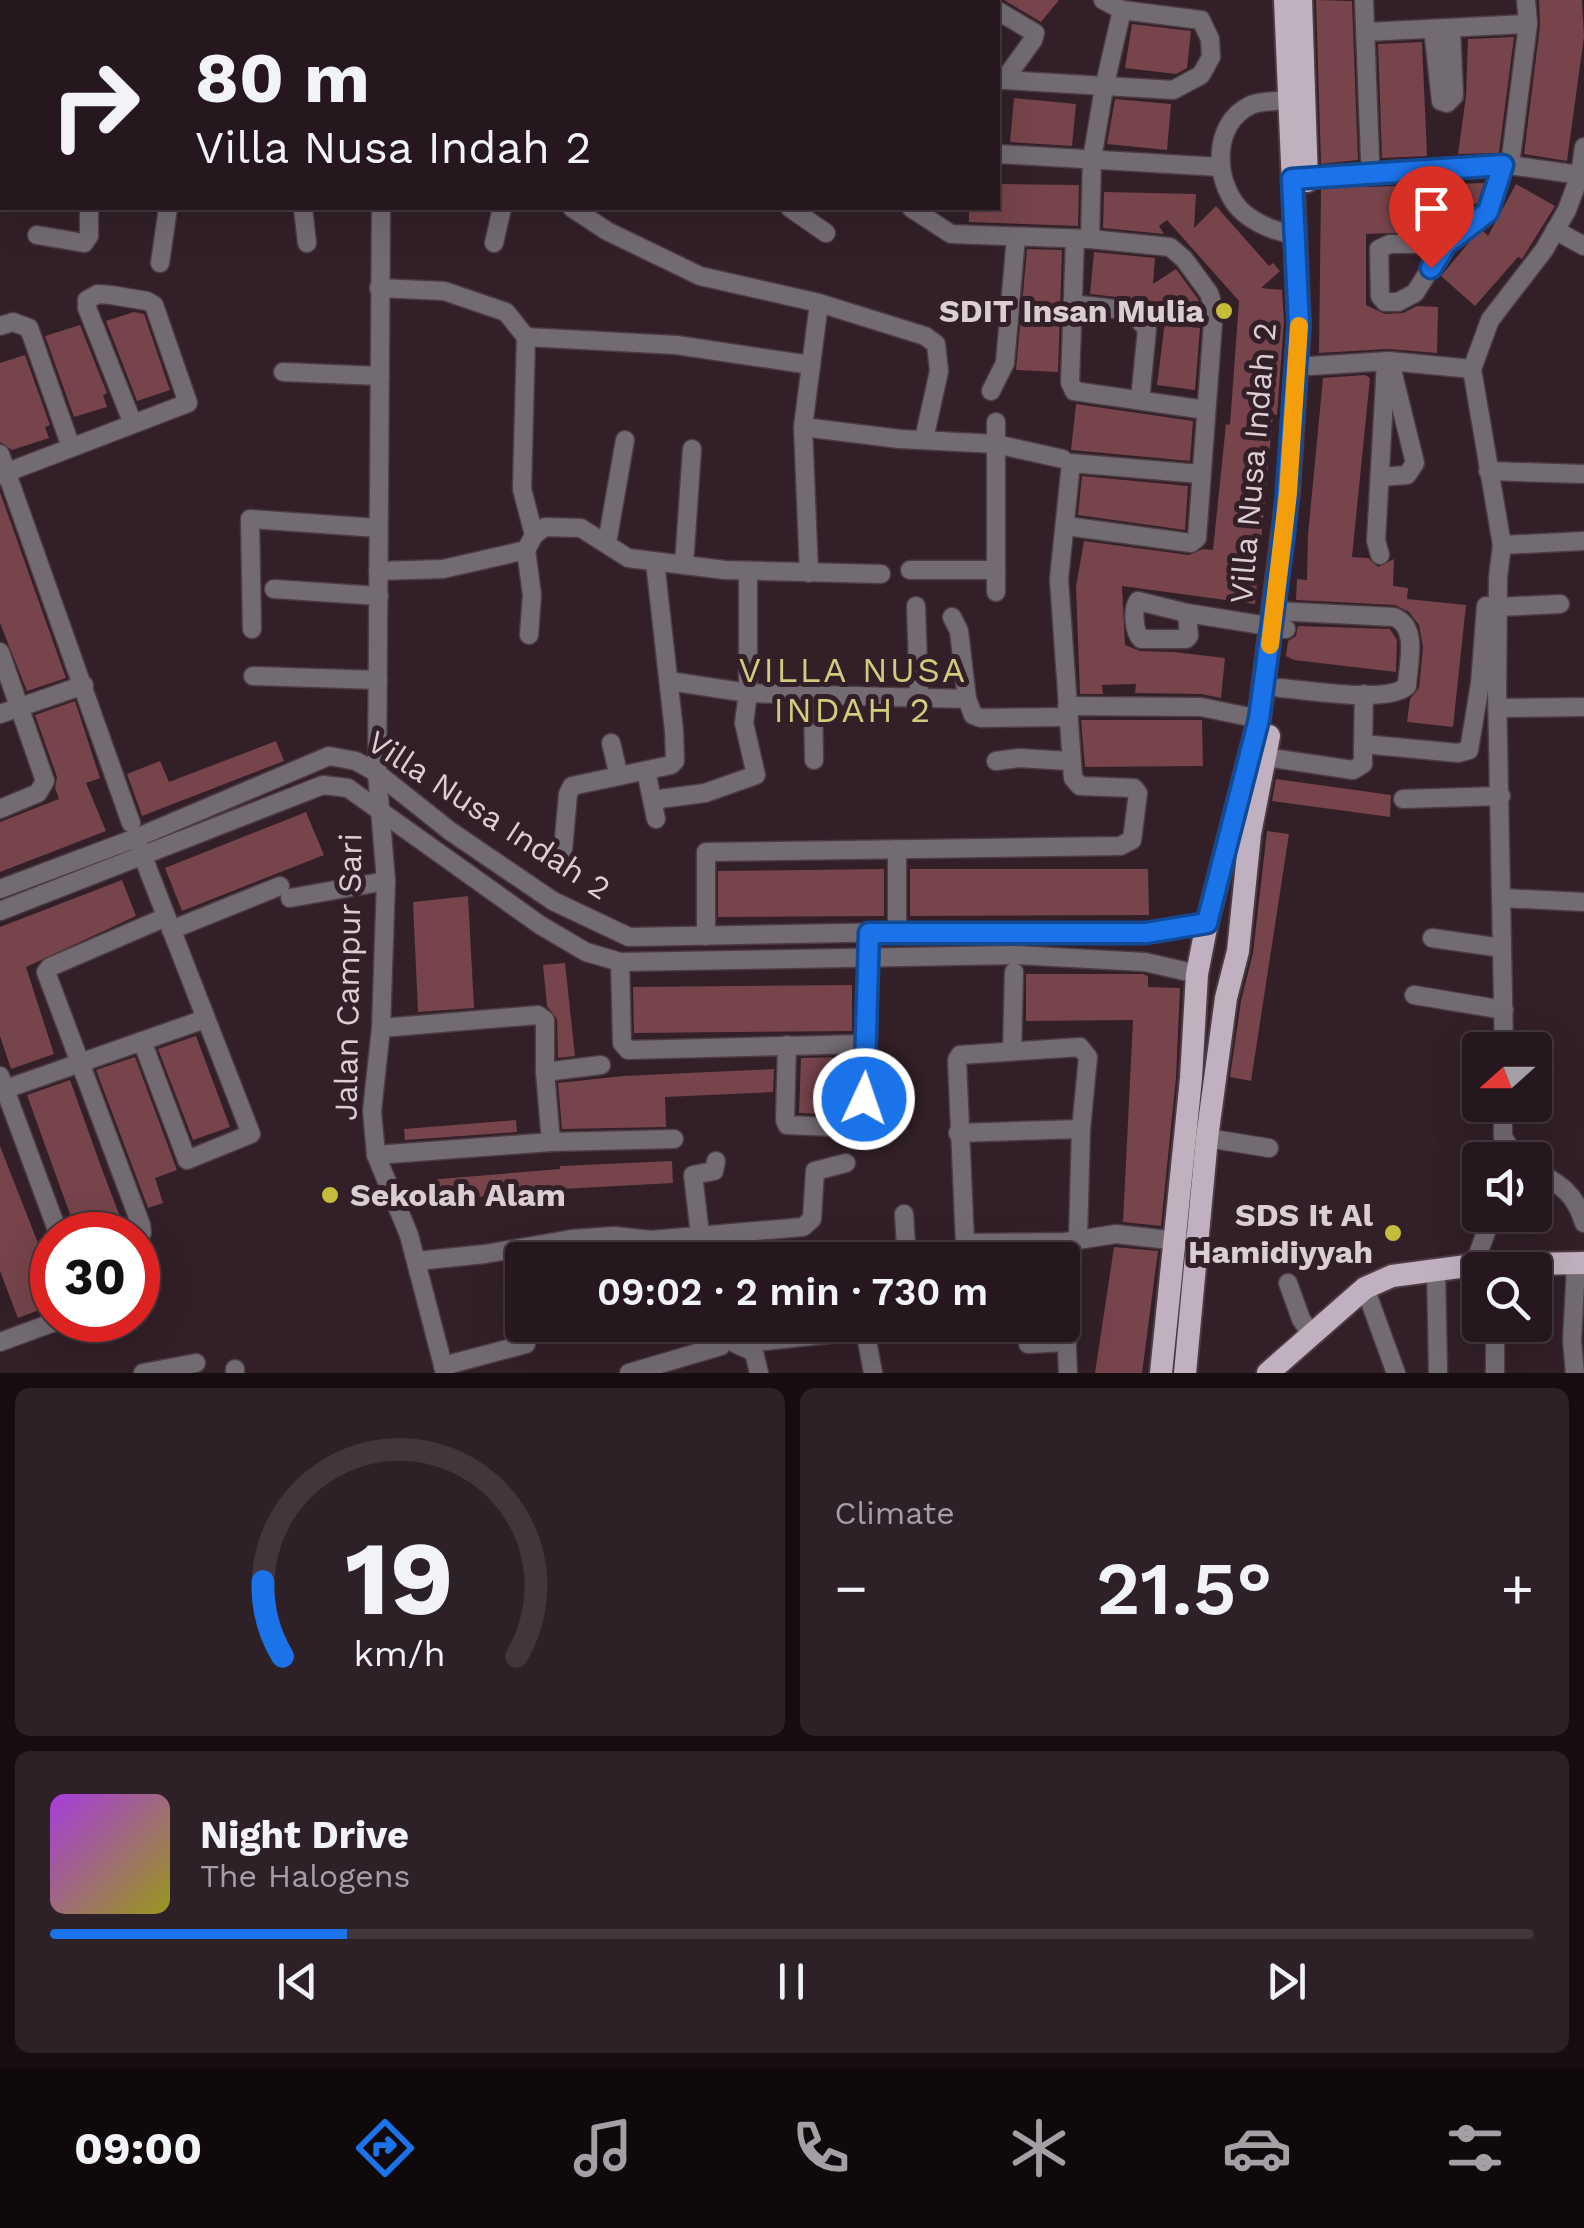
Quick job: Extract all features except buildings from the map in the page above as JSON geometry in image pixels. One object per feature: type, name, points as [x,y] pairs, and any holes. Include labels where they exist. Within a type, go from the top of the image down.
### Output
[{"type":"main road","name":"Villa Nusa Indah 2","points":[[1161,1373],[1186,1242],[1197,981],[1207,923],[1280,619],[1305,457],[1310,366],[1296,100],[1285,0]]},
{"type":"main road","name":"Villa Nusa Indah 2","points":[[1296,100],[1301,0]]},
{"type":"main road","name":"Villa Nusa Indah 2","points":[[1186,1242],[1207,1138],[1240,927],[1250,834],[1280,688],[1288,422],[1299,325],[1295,234],[1300,180]]},
{"type":"main road","name":"Villa Nusa Indah 2","points":[[1207,923],[1230,921],[1240,927]]},
{"type":"main road","points":[[1197,981],[1209,996],[1226,998]]},
{"type":"main road","points":[[1552,1265],[1580,1264]]},
{"type":"main road","points":[[1268,1373],[1365,1288],[1392,1276],[1462,1267]]},
{"type":"main road","name":"Villa Nusa Indah 2","points":[[1182,1278],[1185,1373]]},
{"type":"street","points":[[1000,78],[1173,90],[1200,75],[1211,57],[1210,39],[1201,20],[1122,10],[1103,0]]},
{"type":"street","points":[[1364,0],[1370,158]]},
{"type":"street","points":[[1446,244],[1488,212],[1506,165],[1528,24],[1526,0]]},
{"type":"street","points":[[1122,10],[1092,159],[1072,304],[1070,382],[1074,391],[1206,410]]},
{"type":"street","points":[[1000,12],[1035,33],[1034,40],[1000,78]]},
{"type":"street","points":[[1366,32],[1528,24]]},
{"type":"street","points":[[1295,234],[1280,232],[1245,214],[1232,200],[1220,167],[1221,142],[1234,120],[1251,105],[1296,100]]},
{"type":"street","points":[[1363,744],[1458,753],[1469,750],[1502,544],[1472,369],[1490,320],[1568,210],[1580,176],[1584,147]]},
{"type":"street","points":[[1000,154],[1220,167]]},
{"type":"street","points":[[1300,180],[1371,171],[1506,165],[1580,176]]},
{"type":"street","points":[[37,235],[84,243],[89,210]]},
{"type":"street","points":[[160,263],[168,210]]},
{"type":"street","points":[[304,210],[307,243]]},
{"type":"street","name":"Jalan Campur Sari","points":[[382,210],[377,772],[386,881],[381,1028],[372,1112],[376,1155],[416,1260],[444,1370]]},
{"type":"street","points":[[494,244],[502,210]]},
{"type":"street","points":[[575,210],[607,231],[700,276],[819,303],[925,336],[936,344],[939,371],[924,439]]},
{"type":"street","points":[[795,210],[826,234]]},
{"type":"street","points":[[914,210],[951,234],[1170,247],[1209,293],[1214,309],[1194,542],[1066,526]]},
{"type":"street","points":[[1556,230],[1584,246]]},
{"type":"street","points":[[991,391],[1005,363],[1016,237]]},
{"type":"street","points":[[379,288],[444,291],[506,312],[526,338],[522,489],[530,542],[529,635]]},
{"type":"street","points":[[3,474],[185,406],[188,401],[154,305],[98,294],[87,300],[86,308],[133,424]]},
{"type":"street","points":[[809,573],[803,427],[819,303]]},
{"type":"street","points":[[1072,304],[1131,311],[1147,330],[1140,400]]},
{"type":"street","points":[[0,326],[13,322],[29,328],[71,447]]},
{"type":"street","points":[[526,338],[676,345],[811,365]]},
{"type":"street","points":[[1310,366],[1388,362],[1472,369]]},
{"type":"street","points":[[1380,476],[1407,475],[1415,464],[1388,362]]},
{"type":"street","points":[[1380,555],[1376,541],[1388,362]]},
{"type":"street","points":[[282,372],[380,376]]},
{"type":"street","points":[[996,422],[996,592]]},
{"type":"street","points":[[803,427],[900,439],[996,444],[1067,461],[1200,474]]},
{"type":"street","points":[[607,544],[625,440]]},
{"type":"street","points":[[684,565],[692,449]]},
{"type":"street","points":[[0,454],[3,474],[84,685],[143,858],[252,1134],[191,1161],[184,1156],[142,1042]]},
{"type":"street","points":[[706,936],[706,852],[1127,844],[1132,840],[1138,793],[1128,785],[1080,786],[1072,778],[1059,578],[1066,526],[1067,461]]},
{"type":"street","points":[[1488,471],[1584,474]]},
{"type":"street","points":[[252,629],[250,520],[378,528]]},
{"type":"street","points":[[378,571],[443,568],[530,542],[545,527],[581,528],[628,558],[655,562],[748,572],[881,574]]},
{"type":"street","points":[[1502,544],[1584,542]]},
{"type":"street","points":[[563,850],[569,790],[579,783],[675,762],[670,681],[655,562]]},
{"type":"street","points":[[910,570],[996,570]]},
{"type":"street","points":[[652,800],[705,793],[754,777],[744,723],[748,693],[748,572]]},
{"type":"street","points":[[274,589],[378,596]]},
{"type":"street","points":[[1492,606],[1560,604]]},
{"type":"street","points":[[916,606],[919,698]]},
{"type":"street","points":[[1492,606],[1499,708],[1504,1032]]},
{"type":"street","points":[[1186,612],[1280,619],[1394,617],[1404,621],[1410,630],[1407,686],[1393,694],[1280,688]]},
{"type":"street","points":[[952,618],[959,631],[966,699],[974,715],[981,718],[1201,707],[1259,719]]},
{"type":"street","points":[[0,652],[44,785],[38,793],[0,809]]},
{"type":"street","points":[[253,676],[378,680]]},
{"type":"street","points":[[670,681],[748,693],[966,699]]},
{"type":"street","points":[[0,714],[84,685]]},
{"type":"street","points":[[812,692],[814,760]]},
{"type":"street","points":[[1265,757],[1353,770],[1362,764],[1364,694]]},
{"type":"street","points":[[1499,708],[1584,707]]},
{"type":"street","points":[[611,743],[618,776]]},
{"type":"street","name":"Villa Nusa Indah 2","points":[[0,889],[134,830],[329,756],[356,761],[377,772],[450,831],[552,901],[608,930],[644,939],[897,932],[1146,933],[1207,923]]},
{"type":"street","points":[[996,761],[1070,761]]},
{"type":"street","points":[[646,771],[656,820]]},
{"type":"street","name":"Villa Nusa Indah 2","points":[[0,910],[143,858],[323,785],[348,788],[540,926],[586,952],[620,962],[1014,956],[1145,962],[1197,981]]},
{"type":"street","points":[[1403,800],[1501,796]]},
{"type":"street","points":[[897,849],[897,932]]},
{"type":"street","points":[[136,1212],[78,1064],[46,976],[47,969],[168,924],[285,892],[386,881]]},
{"type":"street","points":[[1502,898],[1584,902]]},
{"type":"street","points":[[787,1046],[784,1120],[788,1125],[858,1129],[862,1126],[869,933]]},
{"type":"street","points":[[1432,938],[1502,948]]},
{"type":"street","points":[[620,962],[622,1042],[628,1050],[866,1044]]},
{"type":"street","points":[[1012,1051],[1014,972]]},
{"type":"street","points":[[1414,995],[1504,1010]]},
{"type":"street","points":[[381,1028],[538,1015],[544,1020],[551,1142]]},
{"type":"street","points":[[51,1212],[2,1086],[205,1019]]},
{"type":"street","points":[[1078,1238],[1080,1129],[1088,1056],[1085,1051],[1080,1048],[960,1055],[958,1132],[964,1244],[1065,1242],[1116,1234],[1186,1242]]},
{"type":"street","points":[[545,1072],[600,1066]]},
{"type":"street","points":[[958,1132],[1080,1129]]},
{"type":"street","points":[[1207,1138],[1269,1148]]},
{"type":"street","points":[[376,1155],[551,1142],[674,1140]]},
{"type":"street","points":[[700,1242],[692,1174],[714,1170],[716,1160]]},
{"type":"street","points":[[416,1260],[485,1254],[572,1239],[699,1237],[810,1224],[815,1171],[846,1163]]},
{"type":"street","points":[[1552,1180],[1567,1188],[1584,1223]]},
{"type":"street","points":[[904,1214],[906,1242]]},
{"type":"street","points":[[1575,1373],[1572,1341],[1580,1264]]},
{"type":"street","points":[[1436,1268],[1438,1372]]},
{"type":"street","points":[[1288,1283],[1311,1334]]},
{"type":"street","points":[[1365,1288],[1396,1373]]},
{"type":"street","points":[[1,1337],[30,1329]]},
{"type":"street","points":[[629,1373],[729,1345],[865,1330],[873,1373]]},
{"type":"street","points":[[727,1342],[754,1352],[759,1373]]},
{"type":"street","points":[[1028,1344],[1067,1342],[1068,1373]]},
{"type":"street","points":[[1495,1342],[1495,1373]]},
{"type":"street","points":[[444,1370],[526,1344]]},
{"type":"street","points":[[143,1373],[196,1364]]},
{"type":"slow traffic","points":[[1270,645],[1288,493],[1299,326]]},
{"type":"place","name":"SDIT Insan Mulia","points":[[1224,311]]},
{"type":"place","name":"Sekolah Alam","points":[[330,1195]]},
{"type":"place","name":"SDS It Al Hamidiyyah","points":[[1393,1233]]},
{"type":"district","name":"VILLA NUSA INDAH 2","points":[[853,690]]},
{"type":"route","points":[[864,1099],[869,933],[1146,933],[1207,923],[1259,719],[1284,533],[1299,325],[1292,179],[1503,165],[1488,212],[1446,244],[1431,268]]}]
